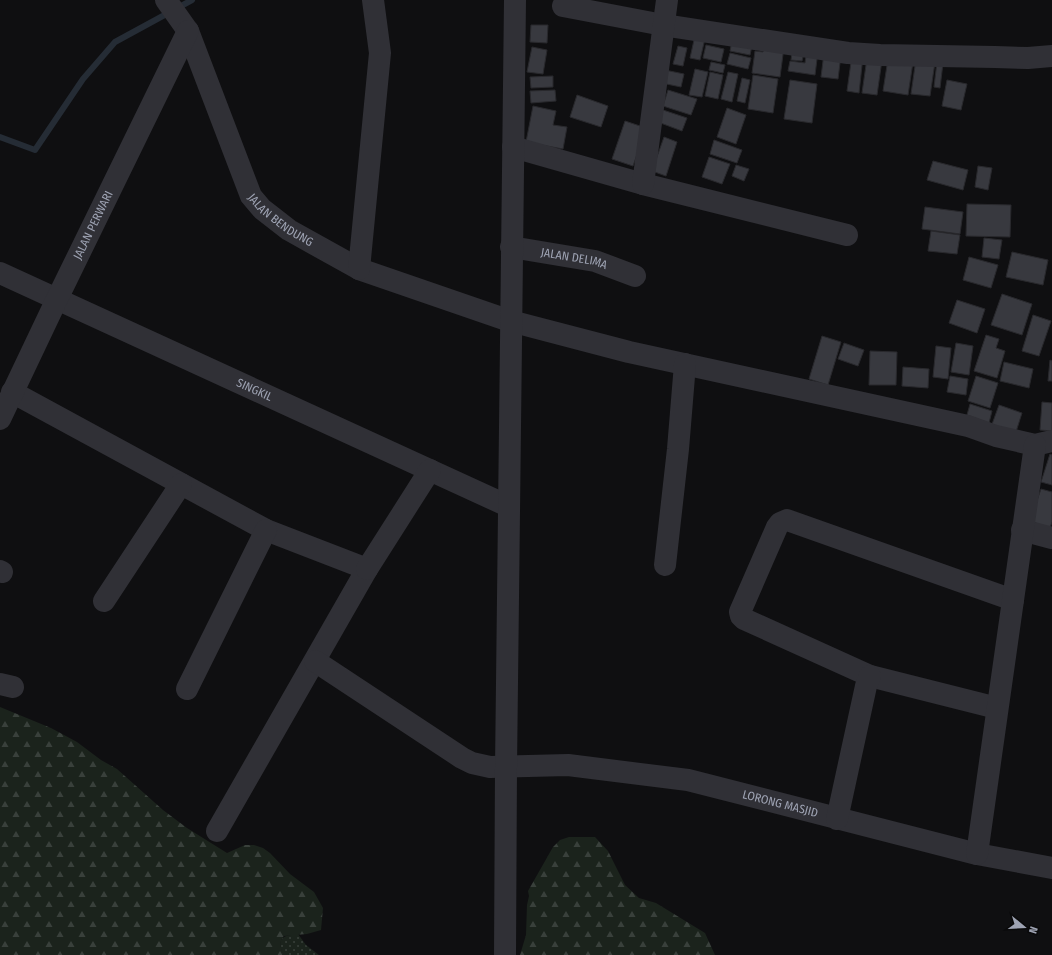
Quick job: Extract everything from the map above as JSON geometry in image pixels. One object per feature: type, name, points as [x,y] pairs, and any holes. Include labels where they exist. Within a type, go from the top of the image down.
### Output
[{"type":"street","name":"JALAN BENDUNG","points":[[166,0],[186,29],[252,196],[262,209],[289,230],[359,269],[510,321],[630,352],[968,426],[996,436],[1044,443]]},
{"type":"street","points":[[359,269],[380,53],[373,0]]},
{"type":"street","points":[[505,955],[508,506],[515,0]]},
{"type":"street","points":[[643,184],[667,0]]},
{"type":"street","points":[[563,6],[663,25],[848,53],[1002,58],[1052,56]]},
{"type":"street","name":"JALAN PERWARI","points":[[0,419],[186,29]]},
{"type":"street","points":[[513,147],[643,184],[847,235]]},
{"type":"street","name":"JALAN DELIMA","points":[[511,247],[595,261],[635,276]]},
{"type":"street","name":"SINGKIL","points":[[0,273],[508,506]]},
{"type":"street","points":[[665,565],[678,449],[685,364]]},
{"type":"street","points":[[12,392],[266,530],[367,569]]},
{"type":"street","points":[[977,854],[1022,530],[1044,443]]},
{"type":"street","points":[[217,831],[367,569],[430,470]]},
{"type":"street","points":[[104,601],[181,484]]},
{"type":"street","points":[[997,708],[870,676],[744,619],[741,616],[741,610],[780,523],[787,520],[792,520],[1013,600]]},
{"type":"street","points":[[187,690],[266,530]]},
{"type":"street","points":[[1022,530],[1052,538]]},
{"type":"street","name":"LORONG MASJID","points":[[315,661],[462,758],[472,763],[490,767],[506,768],[568,765],[688,780],[977,854],[1052,868]]},
{"type":"street","points":[[837,819],[864,694],[870,676]]},
{"type":"green space","points":[[0,707],[51,728],[77,742],[101,760],[117,769],[163,810],[187,828],[227,853],[245,845],[254,845],[263,848],[270,853],[290,874],[314,892],[323,908],[321,930],[307,934],[284,936],[281,943],[283,955],[0,955]]},
{"type":"green space","points":[[569,837],[595,837],[608,851],[625,885],[639,898],[656,903],[705,933],[715,955],[520,955],[526,935],[527,905],[529,896],[528,891],[553,847],[560,840]]},
{"type":"green space","points":[[298,934],[306,945],[319,955],[283,955],[280,945],[282,939],[284,937]]},
{"type":"building","points":[[531,25],[548,25],[547,43],[530,42]]},
{"type":"building","points":[[696,31],[706,34],[700,60],[690,58]]},
{"type":"building","points":[[733,37],[753,41],[750,55],[730,51]]},
{"type":"building","points":[[765,44],[784,47],[780,77],[752,73],[755,51],[763,52]]},
{"type":"building","points":[[706,45],[724,49],[721,62],[703,58]]},
{"type":"building","points":[[678,46],[687,48],[683,66],[673,64]]},
{"type":"building","points":[[793,46],[805,48],[802,61],[791,60]]},
{"type":"building","points":[[532,47],[547,50],[543,74],[527,72]]},
{"type":"building","points":[[807,49],[818,51],[815,75],[788,71],[790,61],[805,63]]},
{"type":"building","points":[[730,53],[751,58],[748,69],[727,64]]},
{"type":"building","points":[[824,53],[841,55],[838,79],[821,77]]},
{"type":"building","points":[[852,55],[863,56],[859,93],[847,91]]},
{"type":"building","points":[[867,58],[882,60],[877,95],[862,93]]},
{"type":"building","points":[[888,59],[913,62],[908,95],[883,91]]},
{"type":"building","points":[[916,59],[935,62],[930,96],[911,94]]},
{"type":"building","points":[[711,62],[725,65],[723,73],[709,70]]},
{"type":"building","points":[[937,62],[943,63],[940,88],[934,87]]},
{"type":"building","points":[[660,69],[684,74],[681,87],[657,82]]},
{"type":"building","points":[[695,69],[708,72],[702,97],[689,95]]},
{"type":"building","points":[[710,72],[723,75],[718,99],[705,96]]},
{"type":"building","points":[[728,72],[738,74],[732,102],[721,99]]},
{"type":"building","points":[[753,75],[778,79],[773,113],[748,109]]},
{"type":"building","points":[[553,76],[553,87],[531,88],[530,77]]},
{"type":"building","points":[[742,78],[750,80],[745,103],[737,101]]},
{"type":"building","points":[[790,80],[817,84],[812,123],[784,119]]},
{"type":"building","points":[[947,80],[967,84],[961,110],[942,106]]},
{"type":"building","points":[[555,90],[556,101],[531,103],[530,91]]},
{"type":"building","points":[[668,90],[697,99],[691,115],[663,106]]},
{"type":"building","points":[[577,95],[608,106],[601,127],[570,117]]},
{"type":"building","points":[[533,106],[556,111],[553,125],[567,127],[563,149],[526,142]]},
{"type":"building","points":[[727,108],[746,115],[736,144],[717,137]]},
{"type":"building","points":[[663,110],[687,118],[682,131],[658,122]]},
{"type":"building","points":[[625,121],[646,128],[633,166],[612,159]]},
{"type":"building","points":[[664,137],[677,142],[666,176],[652,171]]},
{"type":"building","points":[[714,140],[742,150],[737,163],[710,154]]},
{"type":"building","points":[[709,157],[730,164],[722,184],[702,177]]},
{"type":"building","points":[[933,161],[968,170],[963,190],[927,180]]},
{"type":"building","points":[[736,165],[749,169],[744,181],[732,176]]},
{"type":"building","points":[[978,166],[992,168],[988,190],[975,187]]},
{"type":"building","points":[[967,204],[1011,205],[1010,237],[966,236]]},
{"type":"building","points":[[925,207],[963,212],[960,234],[922,229]]},
{"type":"building","points":[[931,231],[960,235],[957,254],[928,251]]},
{"type":"building","points":[[984,238],[1002,240],[999,259],[982,257]]},
{"type":"building","points":[[1012,252],[1048,260],[1043,285],[1006,277]]},
{"type":"building","points":[[969,257],[998,265],[991,288],[963,280]]},
{"type":"building","points":[[1002,294],[1032,304],[1022,335],[991,325]]},
{"type":"building","points":[[957,300],[985,309],[977,333],[949,323]]},
{"type":"building","points":[[1033,315],[1051,321],[1039,356],[1022,351]]},
{"type":"building","points":[[986,335],[999,339],[996,348],[1005,351],[997,378],[974,371]]},
{"type":"building","points":[[822,336],[841,342],[828,385],[809,379]]},
{"type":"building","points":[[844,343],[864,350],[858,366],[838,359]]},
{"type":"building","points":[[956,343],[973,346],[969,375],[951,372]]},
{"type":"building","points":[[936,346],[951,348],[948,379],[933,377]]},
{"type":"building","points":[[870,351],[897,352],[896,385],[869,385]]},
{"type":"building","points":[[1050,360],[1052,361],[1052,381],[1048,381]]},
{"type":"building","points":[[1004,362],[1033,369],[1029,388],[1000,381]]},
{"type":"building","points":[[903,367],[929,369],[928,388],[902,386]]},
{"type":"building","points":[[950,376],[968,379],[966,395],[947,392]]},
{"type":"building","points":[[976,376],[998,383],[990,408],[968,401]]},
{"type":"building","points":[[1042,402],[1052,403],[1052,431],[1040,430]]},
{"type":"building","points":[[970,404],[992,411],[989,423],[967,415]]},
{"type":"building","points":[[999,405],[1022,413],[1015,435],[991,427]]},
{"type":"building","points":[[1050,454],[1052,455],[1052,485],[1041,482]]},
{"type":"building","points":[[1041,489],[1052,492],[1052,522],[1050,528],[1030,521]]},
{"type":"waterway","points":[[0,137],[35,150],[83,79],[115,42],[192,0]]}]
